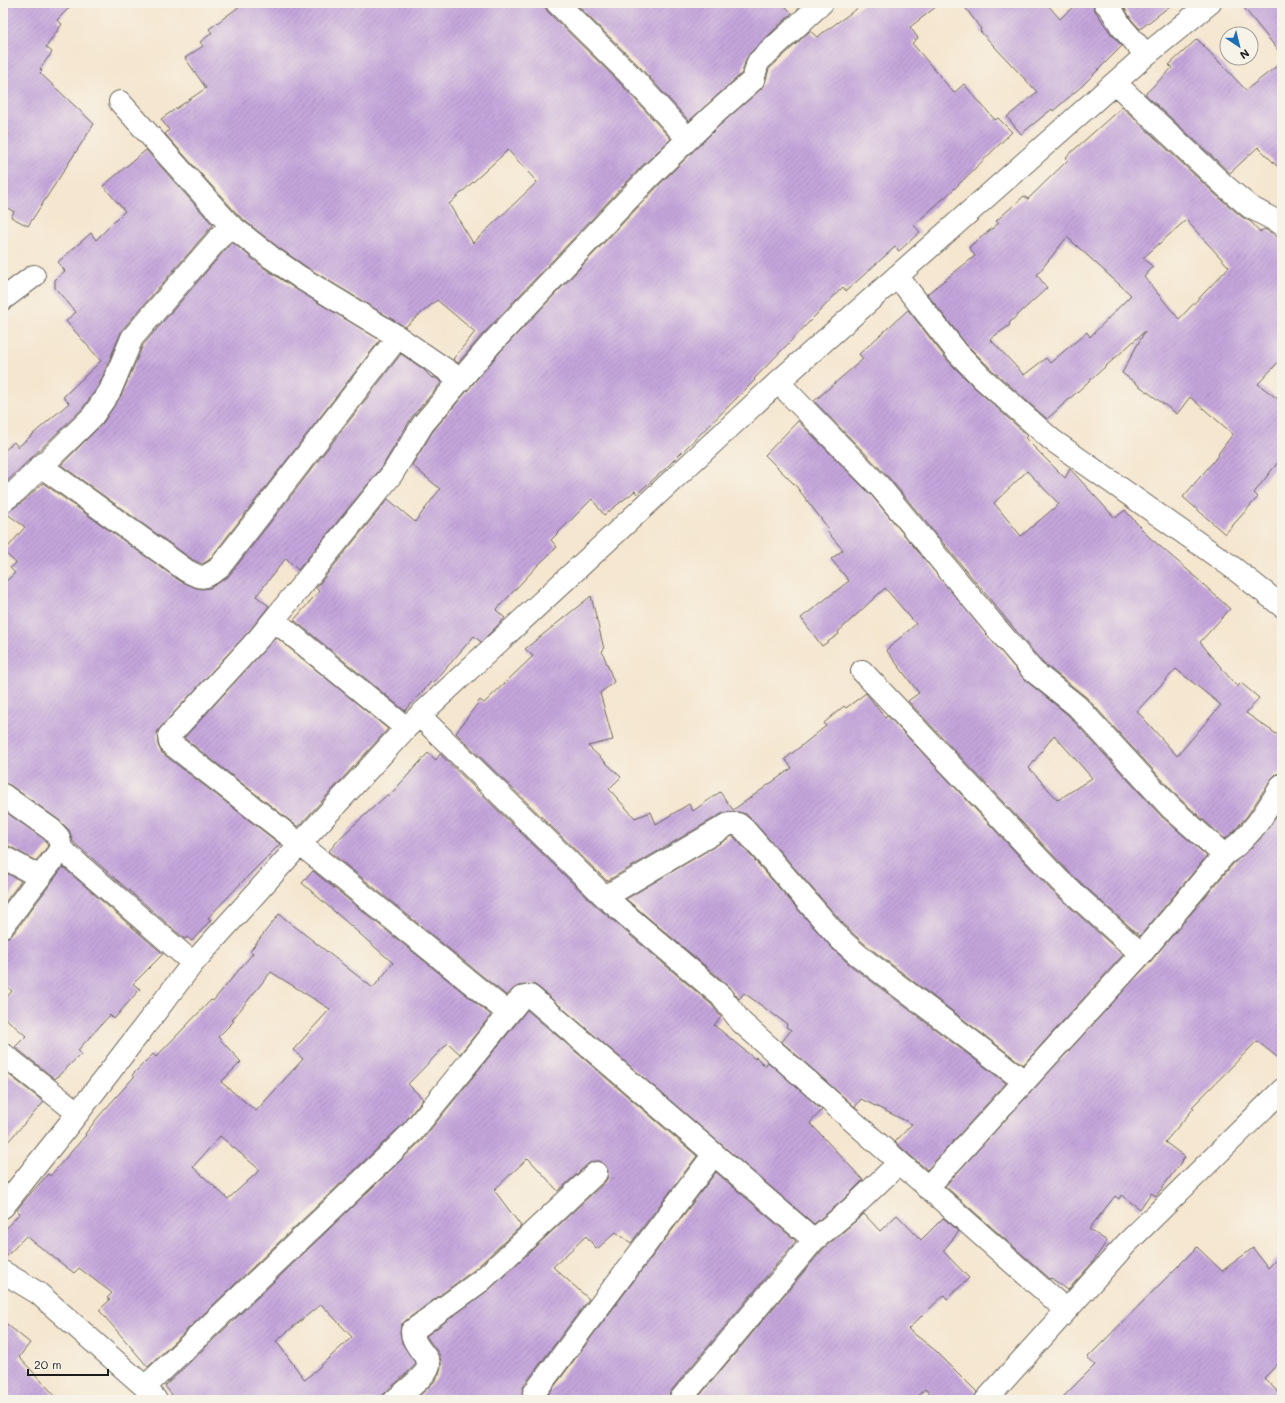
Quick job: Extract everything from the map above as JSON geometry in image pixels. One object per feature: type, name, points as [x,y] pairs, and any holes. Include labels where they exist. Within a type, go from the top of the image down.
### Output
[{"type":"street","points":[[557,3],[631,76],[688,139]]},
{"type":"street","points":[[508,1014],[300,844],[170,743],[168,739],[169,736],[274,620],[392,474],[423,424],[491,344],[651,175],[753,80],[758,62],[822,3]]},
{"type":"street","points":[[1105,3],[1146,55]]},
{"type":"street","points":[[3,1207],[193,963],[300,844],[413,722],[778,382],[1146,55],[1210,3]]},
{"type":"street","points":[[1115,83],[1225,186],[1250,207],[1282,224]]},
{"type":"street","points":[[120,102],[230,225],[272,258],[301,278],[398,337],[461,380]]},
{"type":"street","points":[[3,501],[16,491],[92,417],[110,390],[132,338],[230,225]]},
{"type":"street","points":[[3,299],[34,276]]},
{"type":"street","points":[[897,276],[957,352],[982,378],[1052,440],[1232,567],[1282,606]]},
{"type":"street","points":[[41,466],[187,571],[199,577],[205,577],[218,569],[398,337]]},
{"type":"street","points":[[778,382],[882,488],[1033,671],[1077,706],[1171,808],[1224,855]]},
{"type":"street","points":[[274,620],[413,722],[605,897],[721,996],[741,1022],[1066,1310]]},
{"type":"street","points":[[862,671],[1060,881],[1141,954]]},
{"type":"street","points":[[928,1188],[1141,954],[1224,855],[1239,846],[1258,824],[1282,785]]},
{"type":"street","points":[[3,795],[52,830],[59,838],[61,849],[193,963]]},
{"type":"street","points":[[605,897],[729,824],[738,824],[744,828],[840,939],[858,955],[1024,1081]]},
{"type":"street","points":[[3,926],[61,849]]},
{"type":"street","points":[[3,857],[40,877]]},
{"type":"street","points":[[3,1272],[38,1293],[151,1394],[413,1131],[520,998],[530,996],[814,1240]]},
{"type":"street","points":[[3,1054],[78,1112]]},
{"type":"street","points":[[986,1400],[1126,1244],[1282,1090]]},
{"type":"street","points":[[534,1393],[714,1154]]},
{"type":"street","points":[[680,1400],[814,1240],[850,1210],[899,1163]]},
{"type":"street","points":[[395,1400],[429,1369],[426,1359],[412,1337],[412,1331],[482,1280],[596,1173]]},
{"type":"building","points":[[3,3],[74,3],[57,20],[62,24],[46,47],[52,52],[40,69],[42,71],[40,73],[94,124],[28,226],[11,217],[14,212],[3,205]]},
{"type":"building","points":[[244,3],[545,3],[545,7],[548,12],[622,85],[671,139],[642,166],[482,335],[458,363],[453,359],[475,332],[437,300],[405,327],[308,268],[279,248],[239,216],[165,134],[169,130],[161,119],[206,88],[185,58],[203,46],[200,42],[212,33],[209,29]],"holes":[[[508,150],[537,182],[473,243],[449,204]]]},
{"type":"building","points":[[575,3],[782,3],[792,13],[750,53],[746,59],[742,73],[689,121],[640,67]]},
{"type":"building","points":[[865,3],[941,3],[910,27],[918,38],[912,43],[954,93],[964,84],[995,120],[998,118],[1012,132],[953,190],[914,225],[920,232],[899,251],[895,247],[846,291],[843,287],[754,379],[755,380],[666,468],[637,494],[635,491],[604,515],[592,499],[551,540],[557,547],[496,610],[505,618],[481,642],[474,636],[434,682],[432,681],[405,711],[294,620],[319,591],[316,588],[388,499],[415,522],[440,489],[412,465],[433,431],[500,352],[660,184],[719,126],[761,89],[765,83],[769,69],[810,31],[817,37]]},
{"type":"building","points":[[962,3],[1046,3],[1060,19],[1077,3],[1093,3],[1093,7],[1096,12],[1111,34],[1122,46],[1082,86],[1053,111],[1052,109],[1021,134],[1007,117],[1037,92],[980,31],[981,29]]},
{"type":"building","points":[[1129,3],[1174,3],[1140,29],[1131,19],[1124,7]]},
{"type":"building","points":[[1240,3],[1282,3],[1282,55],[1259,26]]},
{"type":"building","points":[[1197,39],[1219,62],[1219,66],[1223,66],[1246,90],[1282,62],[1282,171],[1258,147],[1230,173],[1145,94],[1172,68],[1169,65]]},
{"type":"building","points":[[1122,107],[1216,195],[1242,217],[1251,222],[1260,232],[1264,229],[1274,234],[1282,242],[1282,358],[1258,384],[1282,402],[1282,457],[1254,493],[1258,497],[1225,534],[1183,497],[1219,455],[1218,454],[1233,434],[1190,397],[1177,414],[1122,373],[1145,331],[1047,419],[991,369],[966,344],[927,294],[975,256],[969,247],[999,223],[996,221],[1024,196],[1028,199],[1068,160],[1066,157]],"holes":[[[1186,220],[1229,267],[1179,319],[1144,277],[1153,267],[1143,258]],[[1067,237],[1131,295],[1090,337],[1087,332],[1050,363],[1046,358],[1024,375],[990,339],[1010,325],[1009,323],[1047,288],[1037,275]]]},
{"type":"building","points":[[146,150],[213,225],[122,330],[99,385],[82,409],[3,485],[3,452],[14,442],[18,447],[69,403],[63,397],[101,361],[66,321],[76,312],[55,288],[55,280],[65,271],[58,262],[91,233],[96,240],[125,211],[103,186]]},
{"type":"building","points":[[232,242],[264,268],[294,288],[380,340],[209,560],[202,564],[193,560],[61,465],[102,424],[121,396],[143,345]]},
{"type":"building","points":[[908,310],[948,361],[1028,436],[1025,438],[1065,478],[1070,469],[1115,518],[1125,510],[1148,536],[1230,609],[1200,642],[1237,687],[1241,683],[1259,698],[1246,713],[1282,738],[1282,773],[1276,774],[1272,778],[1247,816],[1225,839],[1180,799],[1086,697],[1042,662],[891,480],[814,401],[863,359],[859,354]],"holes":[[[1027,471],[1059,504],[1021,536],[994,503]],[[1176,669],[1221,705],[1177,756],[1137,711]]]},
{"type":"building","points":[[401,354],[422,368],[433,379],[434,377],[442,382],[412,417],[382,467],[298,570],[286,558],[256,596],[269,606],[250,630],[157,732],[158,745],[162,753],[280,844],[208,918],[211,920],[192,941],[187,937],[185,939],[73,842],[69,830],[59,820],[10,785],[3,783],[3,584],[15,573],[10,568],[16,563],[4,552],[25,527],[6,513],[24,501],[43,483],[180,581],[196,588],[210,588],[228,577]]},
{"type":"building","points":[[798,421],[872,496],[1024,679],[1068,715],[1162,817],[1207,856],[1140,936],[1069,872],[908,701],[919,693],[886,650],[916,624],[885,588],[838,632],[839,634],[822,646],[801,618],[849,581],[831,559],[843,550],[826,530],[828,528],[796,486],[765,455]],"holes":[[[1054,735],[1092,778],[1058,800],[1029,768]]]},
{"type":"building","points":[[591,596],[604,649],[602,651],[614,682],[600,693],[613,740],[588,746],[621,777],[609,789],[635,818],[651,812],[656,824],[689,804],[693,811],[720,792],[733,810],[792,768],[785,759],[826,726],[824,723],[844,706],[846,708],[866,693],[885,718],[888,716],[1051,890],[1123,955],[1023,1065],[866,945],[849,930],[746,814],[738,812],[723,813],[607,881],[456,733],[480,700],[484,703],[533,656],[525,649]]},
{"type":"building","points":[[276,637],[388,729],[298,827],[184,738]]},
{"type":"building","points":[[428,753],[436,760],[440,754],[596,906],[712,1005],[721,1017],[714,1025],[755,1059],[756,1057],[765,1066],[768,1062],[822,1110],[810,1123],[863,1180],[842,1201],[814,1224],[538,987],[533,984],[518,986],[507,996],[329,851],[342,836],[388,794],[389,796]]},
{"type":"building","points":[[1282,809],[1282,1061],[1257,1041],[1192,1107],[1194,1108],[1165,1142],[1185,1157],[1156,1196],[1151,1193],[1140,1209],[1121,1195],[1119,1199],[1115,1196],[1089,1229],[1107,1241],[1092,1263],[1068,1290],[1051,1278],[1050,1279],[945,1186],[1150,962],[1233,864],[1259,840]]},
{"type":"building","points":[[3,810],[44,839],[48,846],[36,861],[9,846],[3,845]]},
{"type":"building","points":[[732,836],[832,948],[850,965],[1006,1083],[927,1170],[895,1142],[912,1124],[861,1099],[855,1107],[782,1042],[791,1030],[786,1027],[787,1024],[744,993],[739,999],[729,986],[626,899]]},
{"type":"building","points":[[63,867],[163,954],[133,984],[140,989],[114,1019],[110,1015],[78,1050],[81,1054],[55,1079],[15,1047],[26,1036],[3,1016],[3,1002],[12,991],[3,983],[3,938],[13,934]]},
{"type":"building","points":[[3,871],[21,881],[3,905]]},
{"type":"building","points":[[313,871],[491,1015],[460,1054],[448,1043],[408,1084],[423,1099],[404,1123],[148,1367],[99,1310],[110,1300],[107,1298],[112,1293],[79,1268],[74,1273],[26,1236],[3,1260],[3,1232],[20,1213],[17,1210],[23,1202],[48,1174],[50,1176],[86,1135],[85,1134],[99,1116],[134,1077],[132,1075],[153,1054],[156,1057],[211,1000],[213,1001],[253,953],[250,951],[279,914],[373,988],[393,963],[302,883]],"holes":[[[271,972],[330,1009],[293,1050],[303,1059],[256,1111],[221,1082],[241,1062],[218,1037],[234,1021],[232,1020]],[[220,1136],[260,1170],[228,1199],[193,1167]]]},
{"type":"building","points":[[527,1010],[697,1156],[631,1243],[616,1232],[597,1249],[586,1236],[553,1267],[589,1299],[524,1385],[522,1392],[524,1400],[415,1400],[435,1381],[441,1367],[439,1354],[426,1336],[490,1289],[605,1182],[608,1177],[608,1171],[605,1165],[600,1161],[594,1161],[588,1164],[558,1191],[528,1158],[494,1190],[521,1226],[474,1270],[401,1325],[400,1332],[402,1343],[416,1364],[383,1395],[383,1400],[176,1400],[165,1386],[422,1140]],"holes":[[[321,1304],[352,1337],[305,1380],[276,1341]]]},
{"type":"building","points":[[3,1070],[44,1102],[3,1147]]},
{"type":"building","points":[[716,1172],[796,1241],[670,1392],[668,1400],[544,1400]]},
{"type":"building","points":[[864,1214],[880,1231],[897,1215],[921,1240],[943,1218],[959,1231],[943,1251],[969,1278],[947,1299],[944,1295],[908,1329],[936,1351],[977,1392],[974,1400],[937,1400],[925,1389],[913,1400],[696,1400],[823,1249]]},
{"type":"building","points":[[1197,1247],[1222,1271],[1253,1248],[1268,1268],[1282,1254],[1282,1360],[1264,1378],[1282,1396],[1282,1400],[1060,1400],[1095,1365],[1087,1358]]},
{"type":"building","points":[[3,1321],[30,1343],[19,1357],[59,1400],[3,1400]]}]
